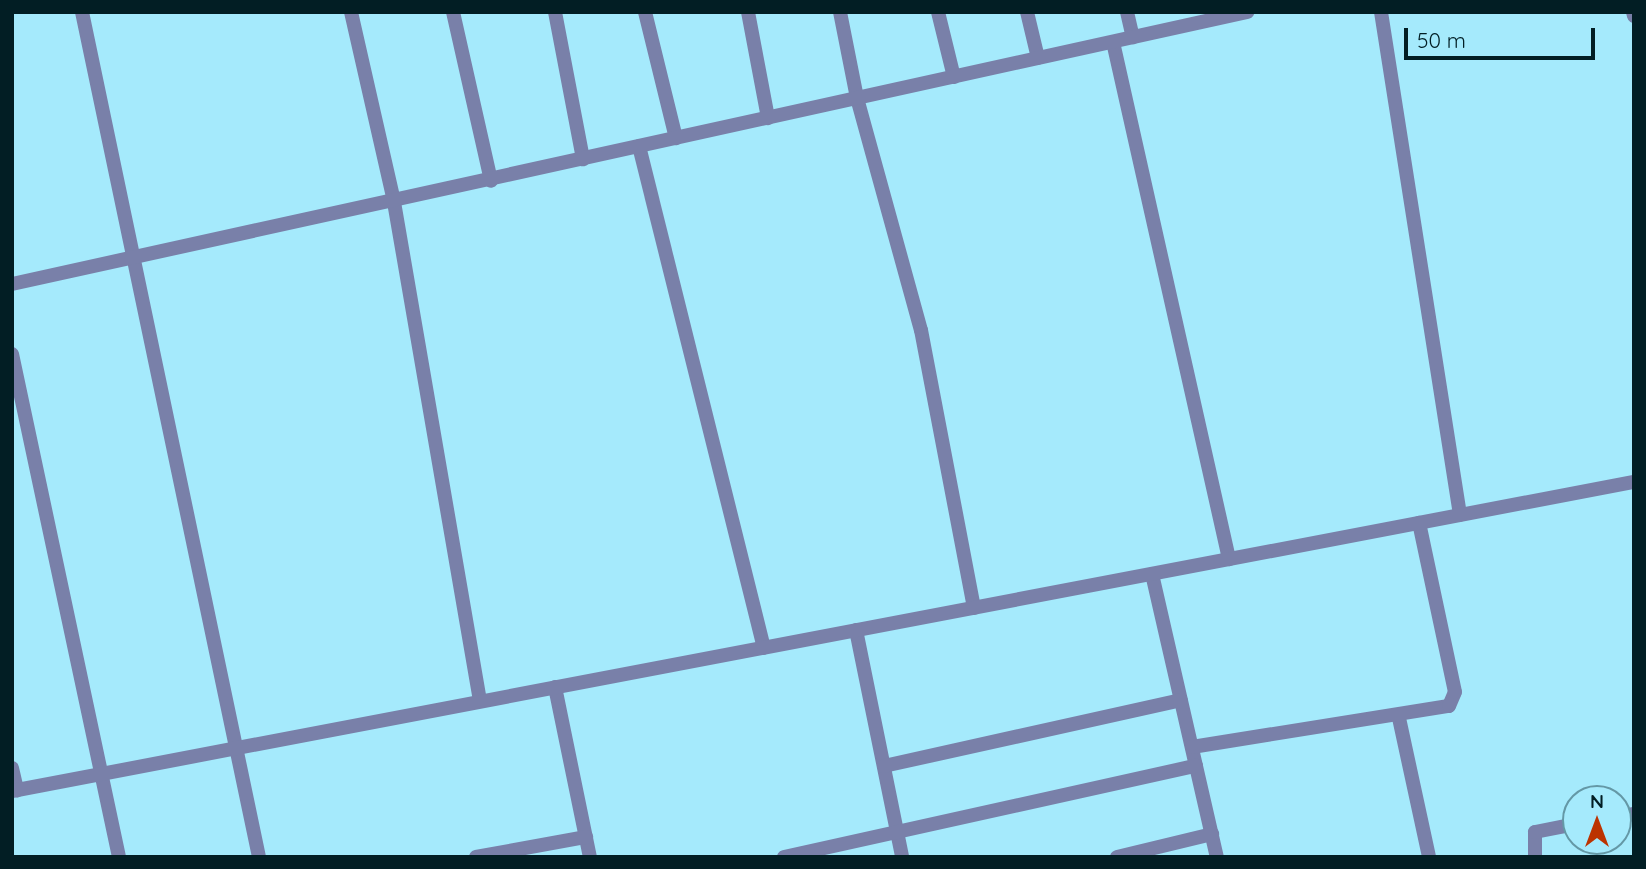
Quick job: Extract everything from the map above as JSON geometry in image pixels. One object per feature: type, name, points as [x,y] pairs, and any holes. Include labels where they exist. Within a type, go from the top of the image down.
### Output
[{"type":"street","points":[[82,12],[130,257],[259,857]]},
{"type":"street","points":[[351,12],[394,202],[480,701]]},
{"type":"street","points":[[453,12],[491,181]]},
{"type":"street","points":[[555,12],[583,159]]},
{"type":"street","points":[[645,12],[676,138]]},
{"type":"street","points":[[748,12],[768,118]]},
{"type":"street","points":[[840,12],[857,98],[921,330],[974,608]]},
{"type":"street","points":[[938,12],[954,77]]},
{"type":"street","points":[[1027,12],[1038,58]]},
{"type":"street","points":[[1127,12],[1133,37]]},
{"type":"street","points":[[12,284],[491,181],[1113,42],[1212,16],[1247,12]]},
{"type":"street","points":[[1381,12],[1460,515]]},
{"type":"street","points":[[1113,42],[1229,559]]},
{"type":"street","points":[[639,146],[764,648]]},
{"type":"street","points":[[12,355],[119,857]]},
{"type":"street","points":[[12,768],[14,790],[1634,482]]},
{"type":"street","points":[[1192,747],[1442,712],[1455,692],[1419,523]]},
{"type":"street","points":[[1152,573],[1217,857]]},
{"type":"street","points":[[856,630],[902,857]]},
{"type":"street","points":[[555,687],[590,857]]},
{"type":"street","points":[[884,766],[1181,700]]},
{"type":"street","points":[[1399,718],[1429,857]]},
{"type":"street","points":[[784,857],[897,829],[1196,766]]},
{"type":"street","points":[[1535,857],[1535,832],[1562,827]]},
{"type":"street","points":[[1117,857],[1212,834]]},
{"type":"street","points":[[476,857],[586,836]]}]
